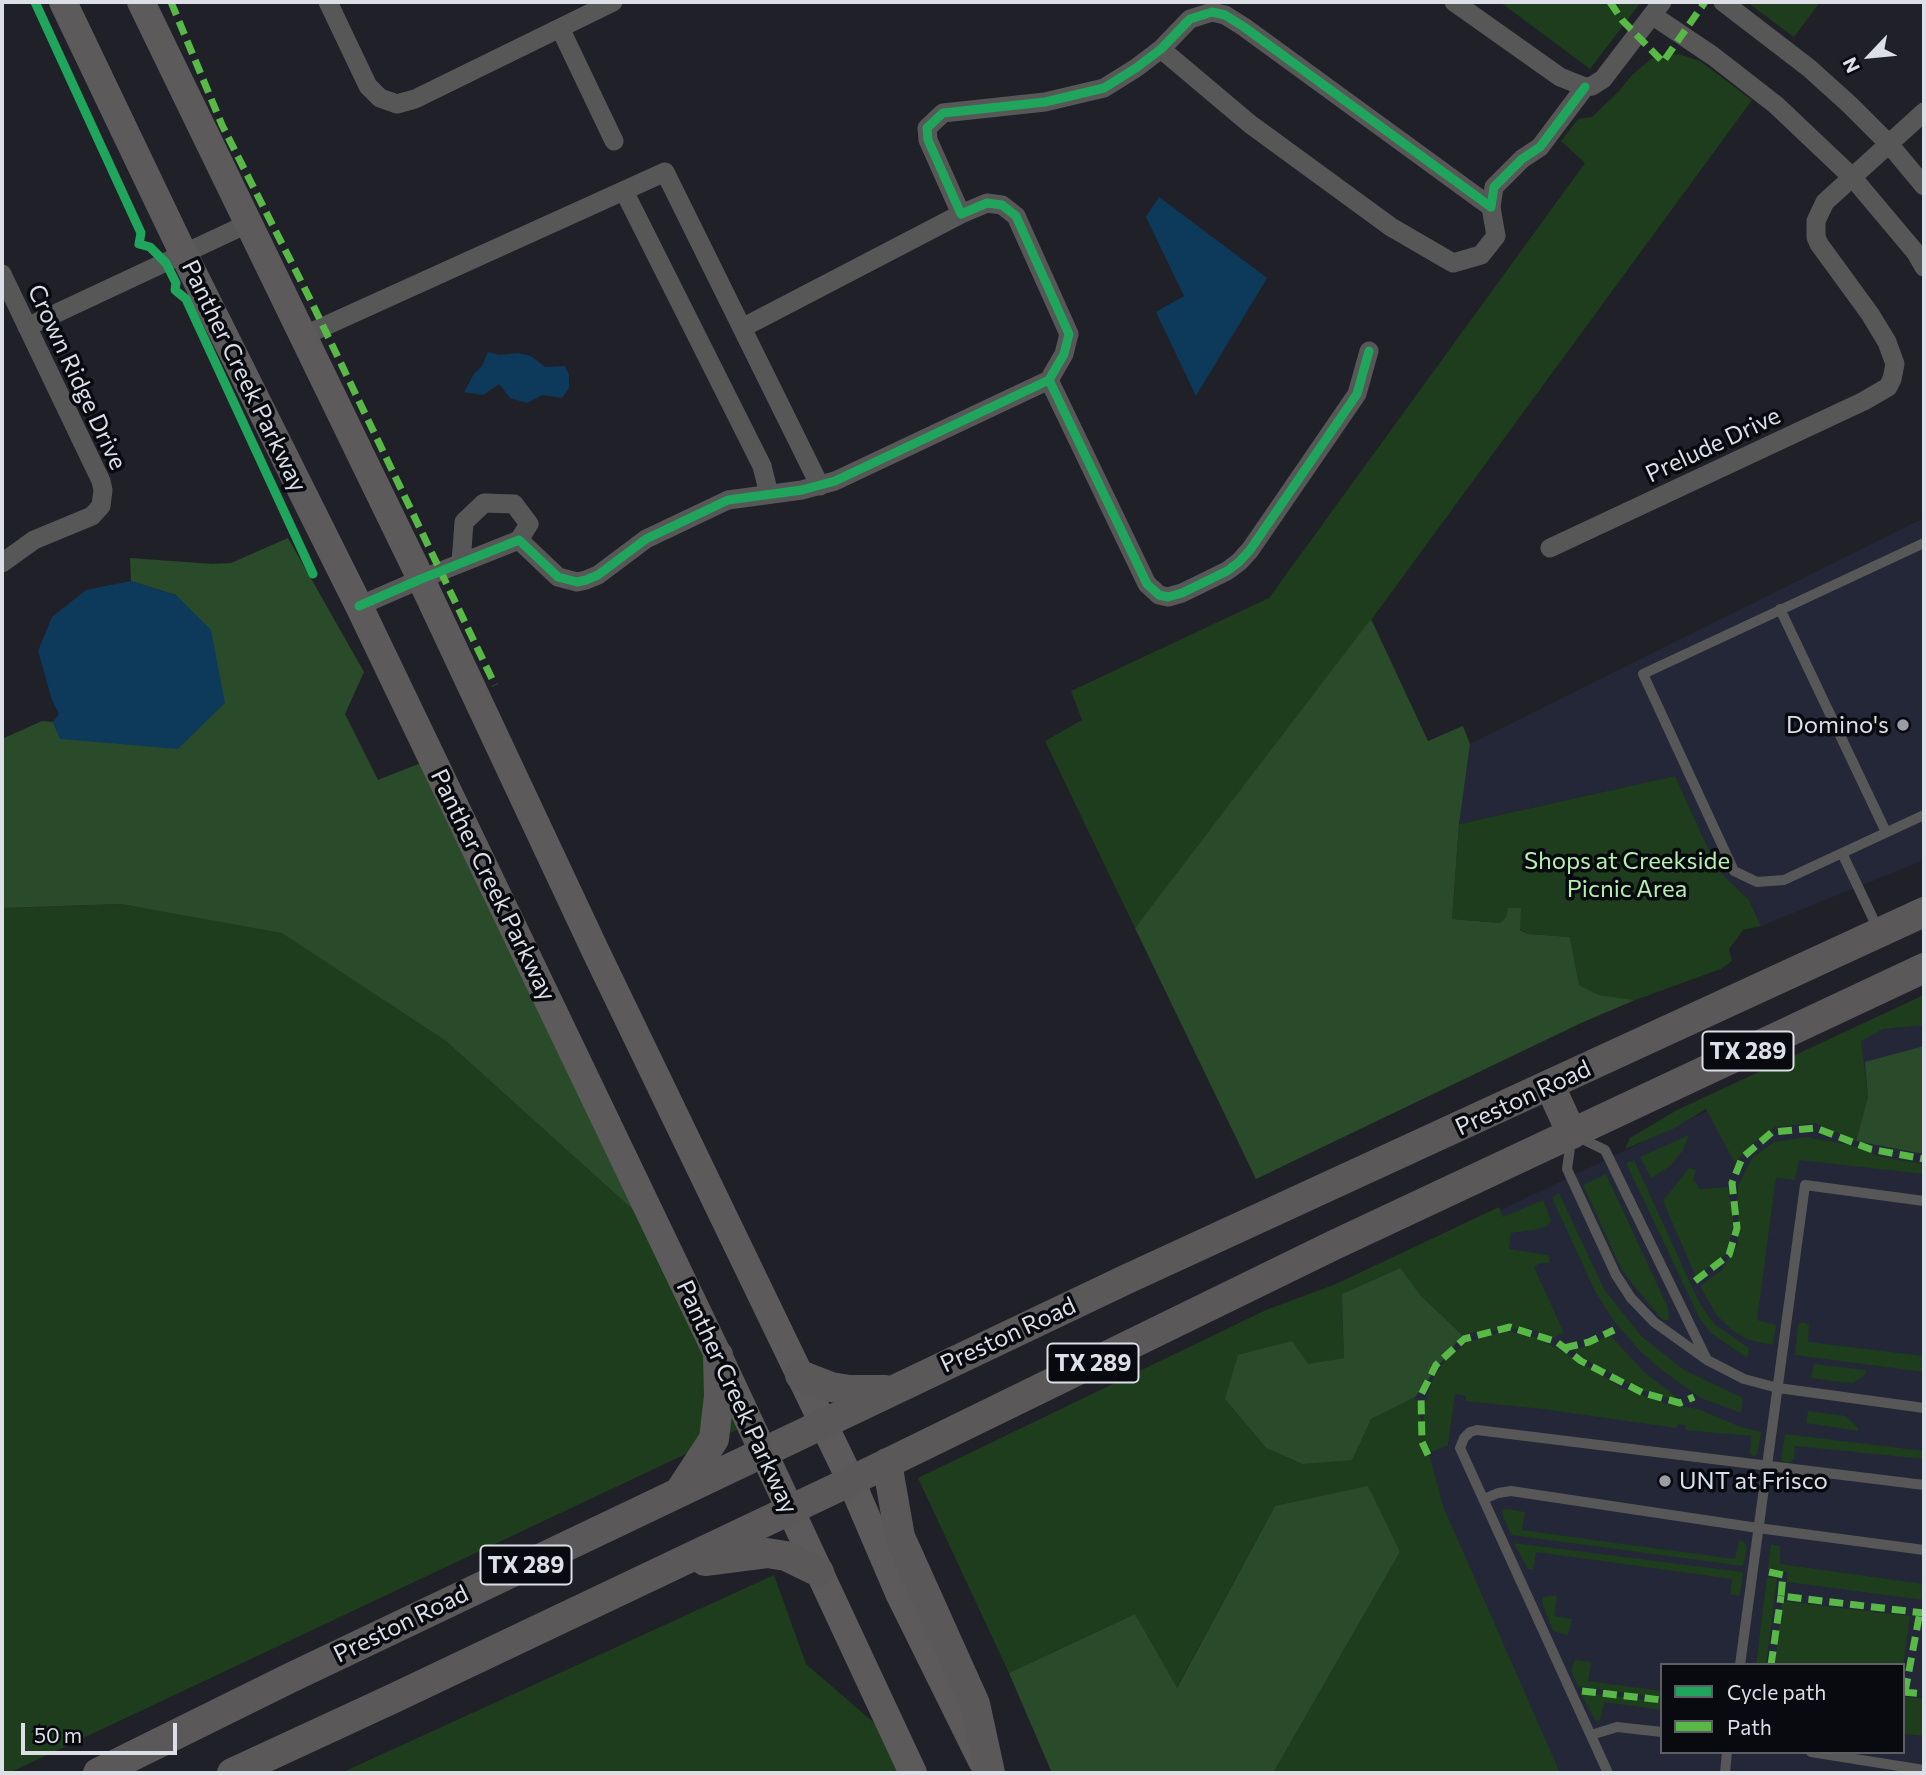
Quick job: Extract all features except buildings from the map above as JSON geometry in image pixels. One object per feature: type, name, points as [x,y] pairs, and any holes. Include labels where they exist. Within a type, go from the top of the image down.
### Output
[{"type":"main road","name":"Panther Creek Parkway","points":[[63,2],[184,255],[359,607],[718,1355],[913,1773]]},
{"type":"main road","points":[[141,2],[421,579],[595,950],[851,1481],[899,1593],[989,1773]]},
{"type":"main road","name":"Preston Road","points":[[98,1773],[302,1672],[1127,1279],[1924,912]]},
{"type":"main road","name":"TX 289","points":[[232,1773],[851,1481],[1322,1251],[1924,968]]},
{"type":"main road","points":[[1550,1086],[1572,1133]]},
{"type":"main road","points":[[679,1492],[714,1439],[719,1396],[718,1355]]},
{"type":"main road","points":[[800,1375],[831,1387],[849,1390],[892,1390]]},
{"type":"main road","points":[[887,1463],[900,1537],[975,1704],[989,1773]]},
{"type":"main road","points":[[670,1567],[767,1553],[786,1556],[819,1572]]},
{"type":"street","points":[[328,2],[368,86],[380,98],[397,104],[415,99],[613,2]]},
{"type":"street","points":[[1454,2],[1560,77],[1585,87],[1603,79],[1657,8],[1776,105],[1853,178],[1916,253],[1924,267]]},
{"type":"street","points":[[1723,2],[1809,68],[1889,144],[1924,186]]},
{"type":"street","points":[[961,214],[927,137],[927,128],[935,118],[953,111],[1045,102],[1104,88],[1161,49],[1190,19],[1212,12],[1225,15],[1490,207]]},
{"type":"street","points":[[560,28],[614,141]]},
{"type":"street","points":[[1161,49],[1250,124],[1391,227],[1453,263],[1481,255],[1496,236],[1490,207],[1494,187],[1522,159],[1540,147],[1585,87]]},
{"type":"street","points":[[1853,178],[1924,113]]},
{"type":"street","points":[[303,337],[665,172],[820,486]]},
{"type":"street","name":"Prelude Drive","points":[[1550,548],[1882,392],[1892,379],[1895,364],[1887,342],[1816,237],[1816,221],[1825,202],[1853,178]]},
{"type":"street","points":[[624,191],[762,466],[769,494]]},
{"type":"street","points":[[519,540],[558,577],[577,582],[586,580],[598,575],[655,534],[728,500],[820,486],[1049,380],[1064,354],[1069,334],[1016,216],[1002,205],[987,203],[743,328]]},
{"type":"street","points":[[27,327],[247,224]]},
{"type":"street","name":"Crown Ridge Drive","points":[[2,274],[102,481],[102,502],[92,516],[34,540],[2,563]]},
{"type":"street","points":[[1049,380],[1147,584],[1159,595],[1168,597],[1227,571],[1250,550],[1357,394],[1369,351]]},
{"type":"street","points":[[359,607],[519,540],[529,524],[514,504],[484,503],[464,522],[461,563]]},
{"type":"lane","points":[[1924,543],[1643,674],[1734,871],[1757,882],[1784,880],[1924,815]]},
{"type":"lane","points":[[1780,609],[1886,832]]},
{"type":"lane","points":[[1842,853],[1880,933]]},
{"type":"lane","points":[[1707,1360],[1605,1150],[1572,1133],[1567,1169],[1616,1275],[1631,1298],[1654,1322],[1707,1360],[1744,1379],[1778,1388],[1924,1408]]},
{"type":"lane","points":[[1740,1663],[1805,1185],[1924,1201]]},
{"type":"lane","points":[[1608,1773],[1460,1448],[1464,1437],[1478,1430],[1924,1485]]},
{"type":"lane","points":[[1484,1499],[1511,1491],[1924,1550]]},
{"type":"lane","points":[[1591,1735],[1617,1727],[1660,1732]]},
{"type":"lane","points":[[1725,1773],[1727,1754]]},
{"type":"lane","points":[[1824,1754],[1924,1770]]},
{"type":"shaded area","points":[[1924,518],[1924,860],[1761,926],[1749,900],[1718,870],[1675,776],[1458,824],[1470,744]]},
{"type":"shaded area","name":"UNT at Frisco","points":[[1924,1007],[1924,1773],[1541,1773],[1320,1297]]},
{"type":"green space","points":[[1500,2],[1641,2],[1590,69]]},
{"type":"green space","points":[[1747,2],[1820,2],[1794,37]]},
{"type":"green space","points":[[1678,54],[1700,61],[1752,100],[1355,642],[1135,928],[1045,741],[1082,720],[1071,691],[1269,598],[1585,163],[1561,141],[1578,119],[1592,117],[1651,59]]},
{"type":"green space","points":[[288,538],[364,672],[345,714],[378,780],[421,763],[651,1226],[446,1041],[282,933],[121,904],[2,908],[2,739],[42,721],[53,722],[61,739],[176,595],[131,581],[130,558],[231,563]]},
{"type":"green space","points":[[1371,619],[1428,741],[1463,726],[1470,744],[1459,824],[1452,919],[1500,923],[1506,918],[1508,908],[1521,908],[1520,930],[1528,934],[1570,937],[1579,985],[1599,995],[1635,1000],[1581,1023],[1256,1179],[1135,928]]},
{"type":"green space","name":"Shops at Creekside Picnic Area","points":[[1675,776],[1718,870],[1749,900],[1761,926],[1743,930],[1729,949],[1732,961],[1721,969],[1635,1000],[1599,995],[1579,985],[1570,937],[1528,934],[1520,929],[1520,908],[1500,923],[1452,919],[1459,824]]},
{"type":"green space","points":[[121,904],[282,932],[446,1041],[651,1226],[743,1427],[9,1773],[2,1773],[2,908]]},
{"type":"green space","points":[[1924,995],[1924,1025],[1883,1029],[1861,1041],[1868,1097],[1856,1141],[1815,1123],[1775,1127],[1752,1144],[1735,1163],[1706,1109],[1673,1129],[1625,1149],[1630,1138],[1677,1110]]},
{"type":"green space","points":[[1924,1046],[1924,1154],[1856,1141],[1868,1097],[1865,1062]]},
{"type":"green space","points":[[1689,1135],[1682,1152],[1669,1167],[1651,1178],[1640,1157]]},
{"type":"green space","points":[[1806,1137],[1849,1145],[1881,1157],[1924,1164],[1924,1174],[1799,1160],[1795,1180],[1776,1178],[1757,1320],[1776,1325],[1773,1345],[1749,1340],[1717,1316],[1700,1286],[1721,1271],[1738,1244],[1738,1185],[1752,1158],[1774,1142]]},
{"type":"green space","points":[[1634,1160],[1699,1302],[1714,1324],[1749,1348],[1747,1358],[1711,1333],[1700,1319],[1626,1163]]},
{"type":"green space","points":[[1689,1168],[1696,1170],[1693,1179],[1700,1189],[1728,1187],[1734,1223],[1726,1254],[1696,1277],[1663,1201]]},
{"type":"green space","points":[[1606,1174],[1668,1308],[1669,1320],[1663,1320],[1620,1266],[1583,1185]]},
{"type":"green space","points":[[1559,1193],[1604,1289],[1641,1336],[1684,1370],[1743,1398],[1741,1413],[1701,1398],[1663,1371],[1640,1351],[1614,1321],[1596,1293],[1552,1198]]},
{"type":"green space","points":[[1543,1200],[1551,1220],[1547,1226],[1511,1233],[1509,1249],[1548,1255],[1550,1263],[1540,1263],[1534,1267],[1564,1333],[1553,1338],[1529,1328],[1480,1331],[1462,1335],[1421,1296],[1399,1268],[1342,1294],[1344,1358],[1308,1365],[1225,1399],[1266,1448],[1302,1464],[1371,1419],[1415,1397],[1424,1431],[1424,1409],[1432,1381],[1445,1360],[1468,1342],[1506,1331],[1535,1337],[1622,1388],[1667,1404],[1698,1409],[1741,1427],[1761,1432],[1757,1455],[1753,1456],[1750,1453],[1751,1436],[1685,1430],[1686,1425],[1678,1424],[1676,1428],[1465,1401],[1466,1396],[1455,1394],[1448,1445],[1429,1453],[1443,1506],[1560,1773],[1273,1773],[1400,1552],[1275,1506],[1176,1689],[1135,1614],[1009,1673],[918,1478],[1266,1310],[1336,1284],[1499,1207],[1503,1217]]},
{"type":"green space","points":[[1400,1268],[1421,1296],[1462,1335],[1415,1397],[1371,1419],[1352,1460],[1302,1464],[1266,1448],[1225,1399],[1238,1355],[1292,1341],[1308,1364],[1344,1358],[1342,1294]]},
{"type":"green space","points":[[1803,1322],[1809,1325],[1808,1342],[1924,1356],[1924,1372],[1795,1355],[1798,1325]]},
{"type":"green space","points":[[1609,1334],[1643,1371],[1675,1396],[1674,1400],[1633,1387],[1576,1353],[1575,1349],[1591,1345]]},
{"type":"green space","points":[[1814,1364],[1866,1370],[1865,1375],[1853,1383],[1833,1381],[1811,1378]]},
{"type":"green space","points":[[1808,1411],[1846,1416],[1858,1431],[1806,1423]]},
{"type":"green space","points":[[1785,1434],[1924,1451],[1924,1459],[1795,1446],[1794,1458],[1785,1463],[1781,1459]]},
{"type":"green space","points":[[1368,1486],[1400,1552],[1273,1773],[1052,1773],[1009,1673],[1135,1614],[1177,1688],[1275,1506]]},
{"type":"green space","points":[[1506,1509],[1525,1512],[1522,1530],[1735,1559],[1739,1540],[1747,1546],[1743,1566],[1511,1535],[1502,1511]]},
{"type":"green space","points":[[1514,1543],[1743,1572],[1741,1589],[1739,1596],[1730,1594],[1732,1579],[1536,1552],[1533,1570],[1528,1569]]},
{"type":"green space","points":[[1771,1544],[1780,1546],[1780,1564],[1924,1584],[1924,1600],[1787,1582],[1787,1572],[1768,1569]]},
{"type":"green space","points":[[774,1575],[806,1664],[894,1740],[910,1773],[341,1773]]},
{"type":"green space","points":[[1767,1577],[1777,1578],[1766,1663],[1756,1663]]},
{"type":"green space","points":[[1557,1596],[1554,1616],[1572,1619],[1568,1635],[1553,1631],[1542,1602],[1543,1597]]},
{"type":"green space","points":[[1782,1601],[1910,1616],[1904,1663],[1775,1663]]},
{"type":"green space","points":[[1575,1660],[1591,1662],[1588,1681],[1660,1691],[1660,1698],[1578,1686],[1571,1670]]},
{"type":"green space","points":[[1581,1694],[1660,1702],[1660,1710],[1604,1702],[1600,1721],[1595,1720]]},
{"type":"green space","points":[[1905,1696],[1924,1699],[1924,1736],[1905,1734]]},
{"type":"water","points":[[1159,197],[1267,278],[1196,396],[1156,312],[1184,296],[1146,217]]},
{"type":"water","points":[[488,352],[531,356],[545,367],[565,366],[569,375],[569,388],[562,398],[542,395],[527,403],[510,398],[499,384],[483,395],[464,392]]},
{"type":"water","points":[[131,581],[176,595],[211,630],[225,703],[178,749],[60,739],[53,722],[59,714],[52,700],[38,651],[52,617],[86,590]]},
{"type":"marked path","points":[[171,2],[222,125],[312,303],[495,685]]},
{"type":"marked path","points":[[1610,2],[1622,20],[1663,62],[1705,2]]},
{"type":"marked path","points":[[1695,1281],[1729,1255],[1737,1228],[1732,1183],[1742,1158],[1772,1132],[1816,1128],[1870,1149],[1924,1159]]},
{"type":"marked path","points":[[1428,1455],[1422,1442],[1421,1395],[1436,1365],[1464,1339],[1510,1327],[1557,1342],[1581,1361],[1643,1393],[1680,1403],[1694,1397]]},
{"type":"marked path","points":[[1564,1348],[1589,1342],[1614,1330]]},
{"type":"marked path","points":[[1769,1572],[1783,1575],[1781,1596],[1924,1613]]},
{"type":"marked path","points":[[1771,1663],[1781,1596]]},
{"type":"marked path","points":[[1905,1692],[1920,1612]]},
{"type":"marked path","points":[[1582,1691],[1660,1700]]},
{"type":"marked path","points":[[1905,1692],[1924,1694]]},
{"type":"cycle path","points":[[35,2],[141,233],[139,244],[150,247],[166,263],[176,283],[175,290],[186,299],[313,574]]},
{"type":"cycle path","points":[[1369,351],[1357,394],[1250,550],[1227,571],[1182,593],[1168,597],[1159,595],[1147,584],[1049,380],[1064,354],[1069,334],[1016,216],[1002,205],[987,203],[961,214],[928,140],[927,128],[943,113],[1045,102],[1104,88],[1161,49],[1190,19],[1212,12],[1225,15],[1244,27],[1491,207],[1494,187],[1522,159],[1540,147],[1585,87]]},
{"type":"cycle path","points":[[359,606],[519,540],[558,577],[577,582],[586,580],[598,575],[646,539],[728,500],[802,490],[835,481],[1049,380]]},
{"type":"place","name":"Domino's","points":[[1903,725]]},
{"type":"place","name":"UNT at Frisco","points":[[1665,1481]]}]
